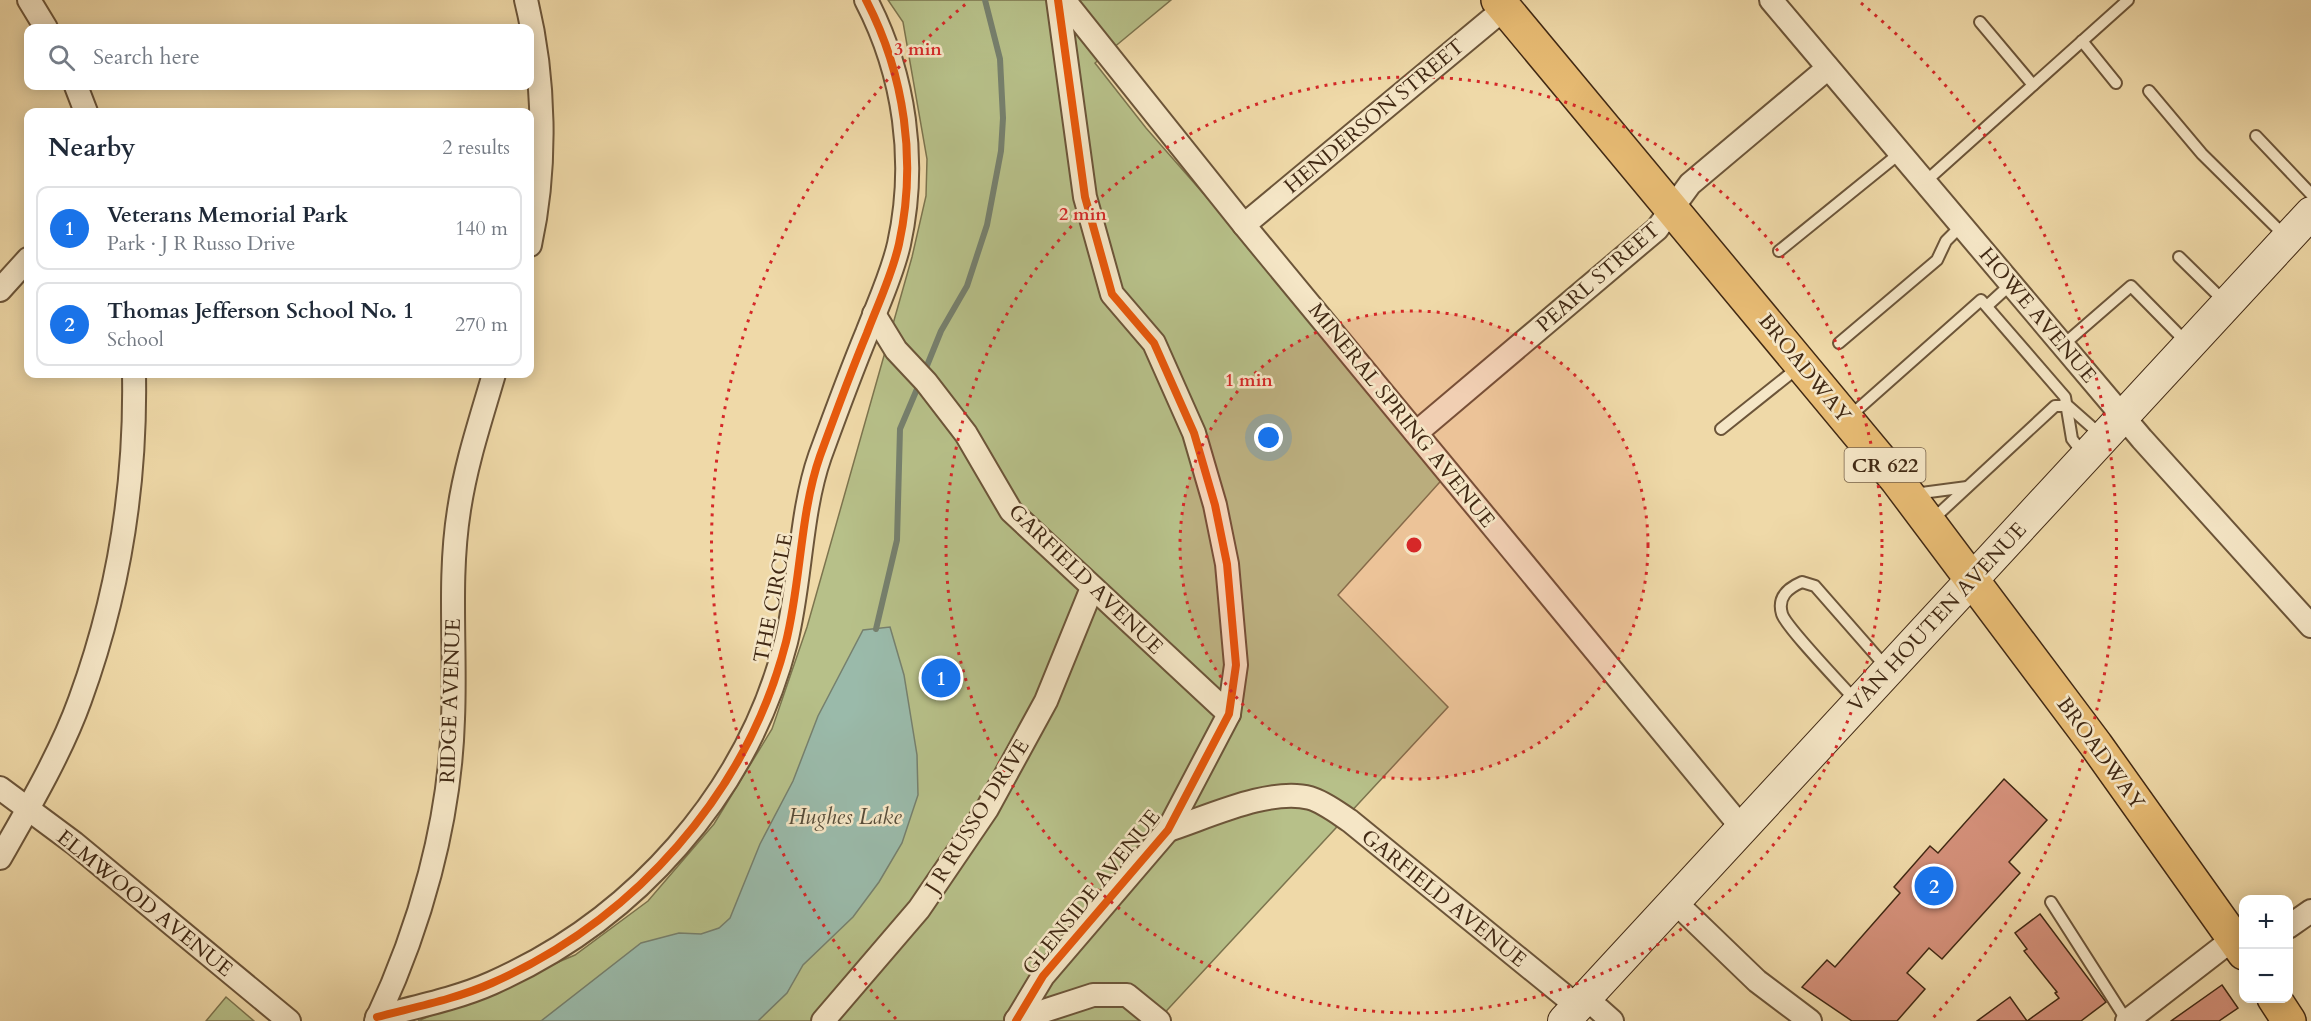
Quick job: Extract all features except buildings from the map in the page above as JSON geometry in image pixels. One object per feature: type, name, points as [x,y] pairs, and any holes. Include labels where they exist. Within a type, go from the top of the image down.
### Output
[{"type":"main road","name":"BROADWAY","points":[[1502,4],[1673,207],[1909,495],[2089,735],[2238,946]]},
{"type":"main road","name":"VAN HOUTEN AVENUE","points":[[1576,1008],[2188,344],[2302,228]]},
{"type":"main road","points":[[2277,1003],[2289,1021]]},
{"type":"street","points":[[29,0],[44,24]]},
{"type":"street","points":[[526,0],[531,24]]},
{"type":"street","name":"THE CIRCLE","points":[[376,1019],[488,985],[528,966],[584,930],[620,904],[655,871],[714,800],[736,763],[775,679],[794,603],[815,470],[899,246],[908,180],[902,106],[880,27],[866,0]]},
{"type":"street","name":"GLENSIDE AVENUE","points":[[1016,1021],[1043,976],[1167,830],[1229,714],[1236,665],[1234,612],[1215,505],[1194,433],[1154,343],[1112,294],[1085,197],[1058,0]]},
{"type":"street","name":"MINERAL SPRING AVENUE","points":[[1064,0],[1244,225],[1742,828]]},
{"type":"street","name":"HOWE AVENUE","points":[[1771,0],[2063,345],[2103,436],[2311,626]]},
{"type":"street","name":"HENDERSON STREET","points":[[1244,225],[1502,4]]},
{"type":"street","points":[[534,39],[542,158],[534,224]]},
{"type":"street","name":"PEARL STREET","points":[[1416,433],[1657,229],[1690,184],[1828,68]]},
{"type":"street","points":[[78,90],[84,108]]},
{"type":"street","points":[[0,290],[24,263]]},
{"type":"street","name":"GARFIELD AVENUE","points":[[874,314],[896,350],[926,382],[966,434],[1011,511],[1229,714]]},
{"type":"street","points":[[0,858],[54,759],[80,701],[110,601],[120,554],[133,444],[134,378]]},
{"type":"street","name":"RIDGE AVENUE","points":[[376,1019],[414,921],[440,829],[448,780],[453,720],[454,586],[459,510],[469,460],[493,378]]},
{"type":"street","name":"J R RUSSO DRIVE","points":[[823,1021],[919,909],[987,809],[1046,701],[1092,588]]},
{"type":"street","name":"ELMWOOD AVENUE","points":[[0,788],[74,843],[289,1021]]},
{"type":"street","name":"GARFIELD AVENUE","points":[[1167,830],[1263,799],[1290,796],[1310,798],[1350,821],[1576,1008],[1612,1021]]},
{"type":"street","points":[[1674,901],[1757,981],[1810,1021]]},
{"type":"street","points":[[2293,924],[2311,911]]},
{"type":"street","points":[[2127,1021],[2238,946]]},
{"type":"street","points":[[1016,1021],[1093,995],[1127,995],[1159,1021]]},
{"type":"lane","points":[[1925,182],[2128,0]]},
{"type":"lane","points":[[1980,22],[2033,85]]},
{"type":"lane","points":[[2082,41],[2116,83]]},
{"type":"lane","points":[[2149,92],[2202,154],[2302,228]]},
{"type":"lane","points":[[2256,136],[2311,194]]},
{"type":"lane","points":[[1779,251],[1900,153]]},
{"type":"lane","points":[[1839,343],[1937,260],[1946,242],[1962,225]]},
{"type":"lane","points":[[2180,257],[2226,304]]},
{"type":"lane","points":[[1847,419],[1984,303],[2011,284]]},
{"type":"lane","points":[[2063,345],[2131,286],[2188,344]]},
{"type":"lane","points":[[1984,303],[2065,398],[2072,439],[2103,436]]},
{"type":"lane","points":[[1721,429],[1802,364]]},
{"type":"lane","points":[[1929,522],[2055,406],[2068,406],[2103,436]]},
{"type":"lane","points":[[1909,495],[1967,487]]},
{"type":"lane","points":[[1857,703],[1782,617],[1781,606],[1786,592],[1802,582],[1815,586],[1888,669]]},
{"type":"lane","points":[[2051,902],[2127,1021]]},
{"type":"green space","points":[[888,0],[1171,0],[1095,63],[1146,128],[1448,473],[1338,595],[1448,707],[1157,1021],[418,1021],[575,955],[648,901],[714,824],[772,729],[807,627],[912,257],[926,196],[927,159],[903,22]]},
{"type":"green space","points":[[226,997],[254,1021],[206,1021]]},
{"type":"water","name":"Hughes Lake","points":[[890,627],[904,675],[917,755],[918,795],[902,843],[879,882],[853,917],[803,965],[787,993],[758,1021],[541,1021],[641,943],[679,933],[701,934],[719,928],[730,918],[760,844],[793,781],[818,716],[863,630]]},
{"type":"waterway","points":[[924,373],[941,331],[967,286],[987,225],[1001,151],[1003,118],[1000,59],[985,0]]},
{"type":"waterway","points":[[876,629],[897,540],[900,429],[920,382]]},
{"type":"cycle path","points":[[377,1017],[478,989],[544,956],[592,925],[637,887],[678,846],[713,800],[744,751],[768,698],[786,642],[813,478],[893,267],[899,244],[907,182],[904,119],[890,58],[866,0]]},
{"type":"cycle path","points":[[1016,1021],[1043,976],[1168,830],[1229,714],[1236,665],[1227,564],[1215,505],[1194,433],[1154,343],[1112,294],[1085,197],[1058,0]]},
{"type":"place","name":"Veterans Memorial Park","points":[[941,678]]},
{"type":"place","name":"Thomas Jefferson School No. 1","points":[[1934,886]]}]
